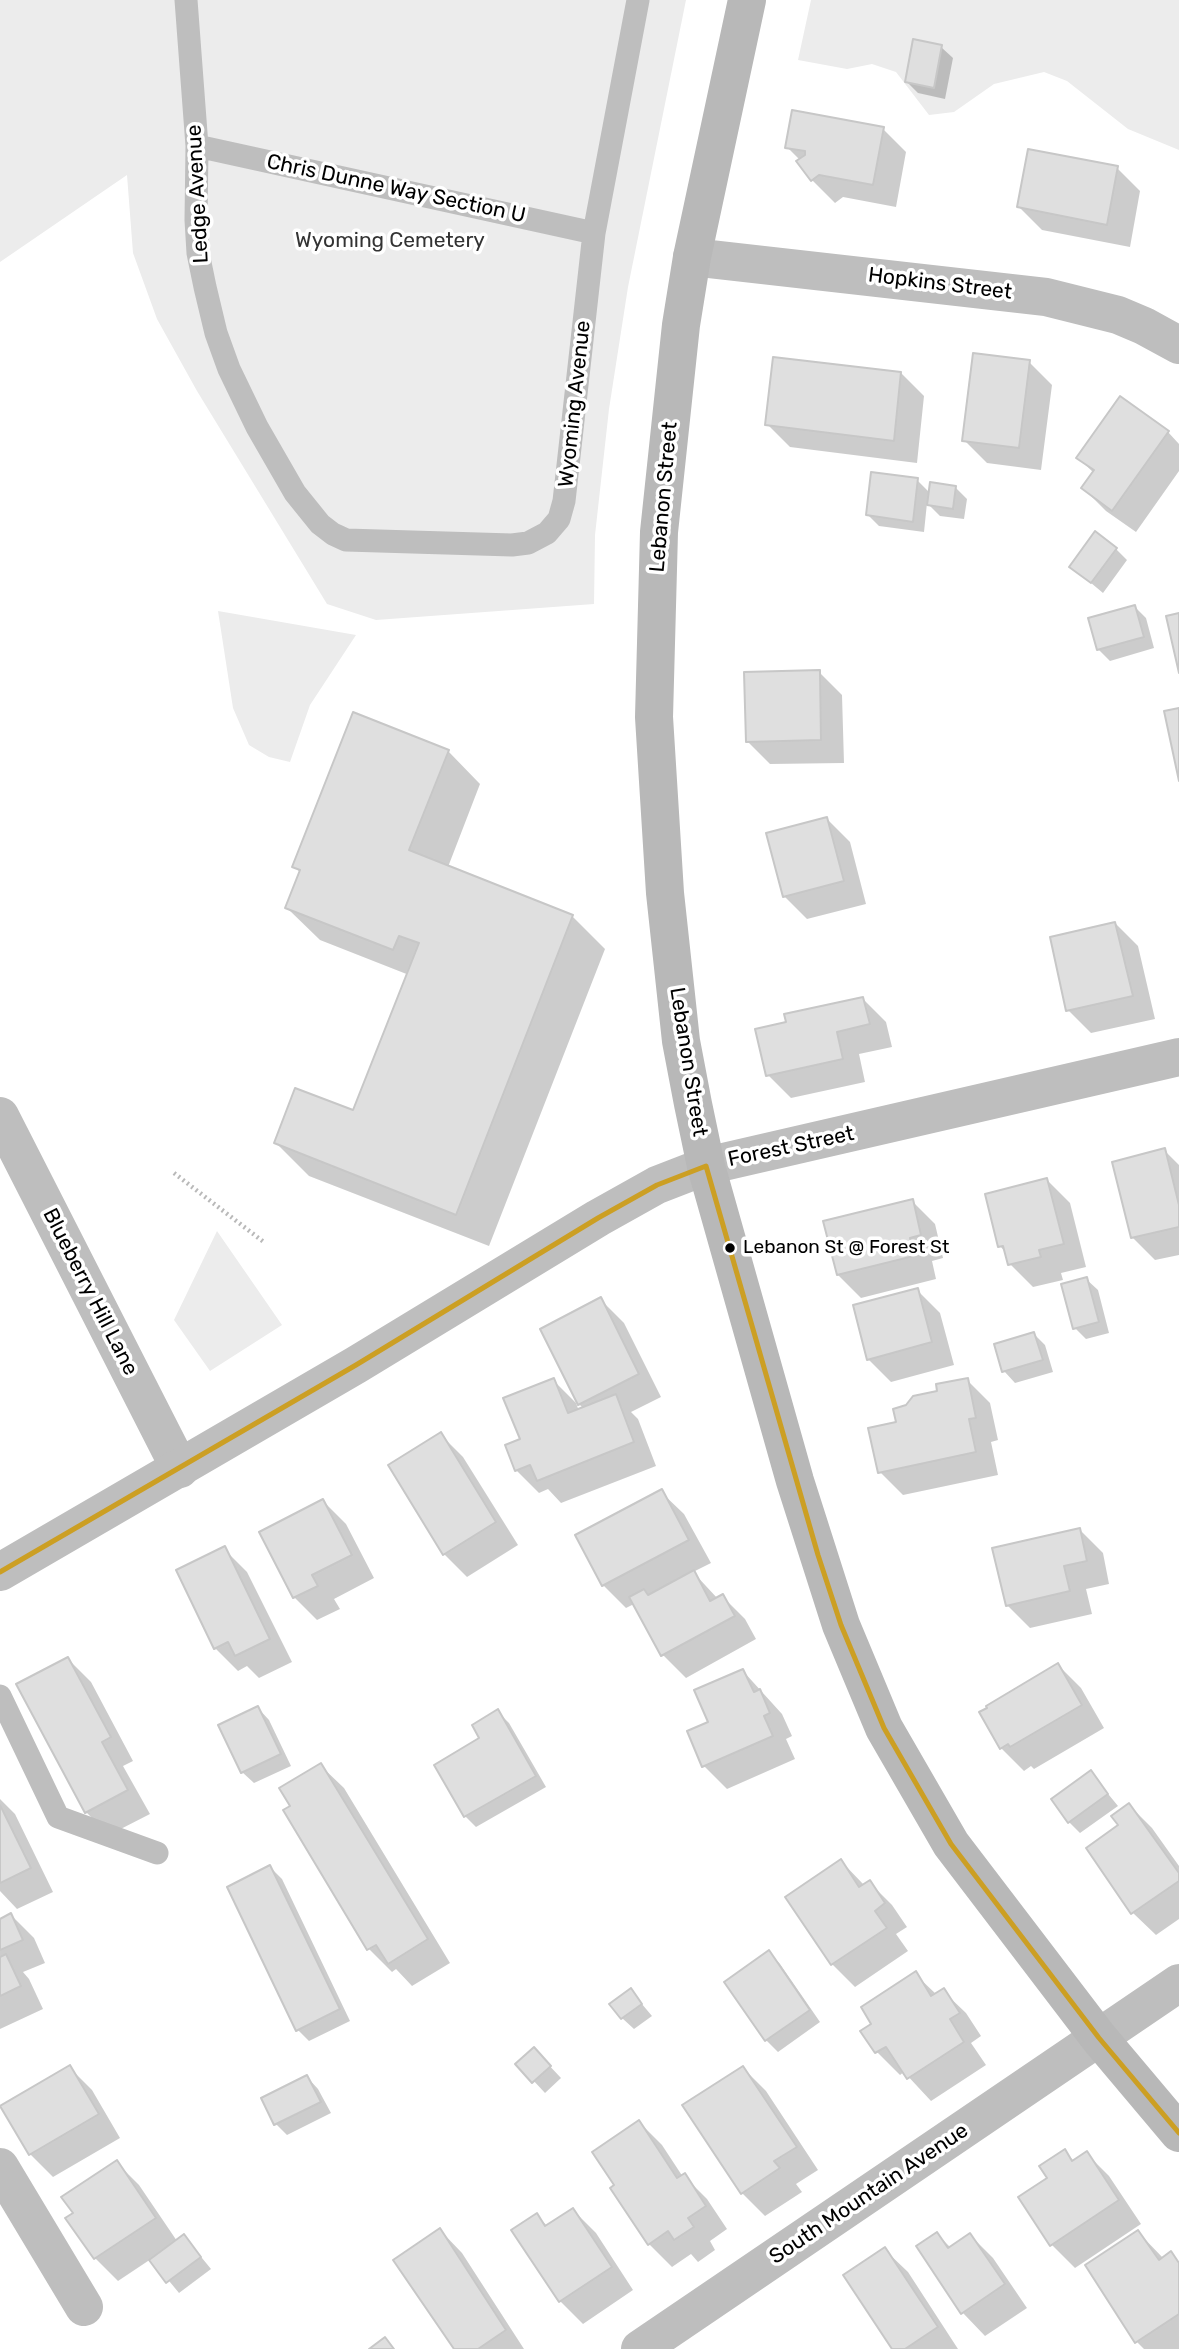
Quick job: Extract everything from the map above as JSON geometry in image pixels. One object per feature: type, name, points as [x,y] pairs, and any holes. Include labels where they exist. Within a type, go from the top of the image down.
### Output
[{"type":"main road","name":"Lebanon Street","points":[[747,0],[692,257],[681,325],[659,532],[654,717],[665,893],[681,1041],[706,1166],[818,1555],[841,1625],[884,1728],[951,1843],[1099,2038],[1179,2133]]},
{"type":"street","name":"Hopkins Street","points":[[692,257],[1046,297],[1118,315],[1179,345]]},
{"type":"street","name":"Forest Street","points":[[0,1572],[180,1469],[657,1185],[706,1166],[1179,1057]]},
{"type":"street","name":"Blueberry Hill Lane","points":[[0,1116],[180,1469]]},
{"type":"street","name":"South Mountain Avenue","points":[[640,2349],[1179,1983]]},
{"type":"street","points":[[0,2167],[84,2307]]},
{"type":"lane","name":"Ledge Avenue","points":[[186,0],[197,146],[198,253],[216,333],[229,369],[257,427],[295,493]]},
{"type":"lane","name":"Wyoming Avenue","points":[[295,493],[320,524],[333,534],[352,541],[512,545],[528,543],[547,533],[559,519],[564,502],[594,233],[638,0]]},
{"type":"lane","name":"Chris Dunne Way Section U","points":[[197,146],[594,233]]},
{"type":"lane","points":[[0,1696],[58,1817],[157,1853]]},
{"type":"path","points":[[174,1172],[265,1243]]},
{"type":"green space","name":"Wyoming Cemetery","points":[[0,0],[686,0],[628,287],[609,409],[595,535],[594,604],[376,620],[327,604],[197,391],[157,319],[133,253],[127,175],[0,262]]},
{"type":"green space","points":[[811,0],[1179,0],[1179,150],[1128,129],[1067,81],[1044,72],[994,84],[954,112],[929,115],[896,72],[872,64],[847,69],[798,60]]},
{"type":"green space","points":[[218,611],[356,635],[310,705],[290,762],[269,757],[249,745],[233,708]]},
{"type":"green space","points":[[217,1231],[282,1325],[210,1371],[174,1320]]},
{"type":"building","points":[[913,39],[942,45],[934,88],[905,82]]},
{"type":"building","points":[[792,110],[884,127],[873,185],[819,175],[811,181],[796,161],[805,155],[805,151],[785,148]]},
{"type":"building","points":[[1028,149],[1118,166],[1107,225],[1017,207]]},
{"type":"building","points":[[973,353],[1030,360],[1019,448],[962,441]]},
{"type":"building","points":[[773,357],[901,372],[894,441],[765,425]]},
{"type":"building","points":[[1120,396],[1169,431],[1112,511],[1081,488],[1094,470],[1076,458]]},
{"type":"building","points":[[871,472],[918,478],[913,522],[866,515]]},
{"type":"building","points":[[930,482],[956,486],[953,509],[927,505]]},
{"type":"building","points":[[1095,531],[1117,548],[1091,583],[1069,567]]},
{"type":"building","points":[[1135,605],[1144,637],[1097,650],[1088,618]]},
{"type":"building","points":[[1179,613],[1179,673],[1166,616]]},
{"type":"building","points":[[820,670],[821,740],[746,742],[744,672]]},
{"type":"building","points":[[1179,708],[1179,781],[1164,711]]},
{"type":"building","points":[[353,712],[449,750],[409,850],[573,915],[456,1215],[274,1143],[295,1088],[353,1110],[419,943],[399,936],[393,950],[285,908],[300,870],[292,867]]},
{"type":"building","points":[[827,817],[844,881],[783,897],[766,833]]},
{"type":"building","points":[[1115,922],[1133,996],[1066,1011],[1050,937]]},
{"type":"building","points":[[863,997],[870,1024],[837,1032],[843,1059],[766,1076],[755,1029],[786,1022],[784,1014]]},
{"type":"building","points":[[1165,1148],[1179,1205],[1179,1227],[1131,1238],[1112,1162]]},
{"type":"building","points":[[1047,1178],[1064,1244],[1039,1250],[1041,1257],[1008,1265],[1003,1246],[998,1247],[985,1194]]},
{"type":"building","points":[[913,1199],[921,1235],[910,1238],[914,1256],[837,1275],[823,1221]]},
{"type":"building","points":[[1087,1277],[1099,1322],[1073,1329],[1061,1284]]},
{"type":"building","points":[[918,1288],[932,1342],[867,1360],[853,1305]]},
{"type":"building","points":[[601,1297],[639,1374],[578,1405],[540,1329]]},
{"type":"building","points":[[1034,1332],[1043,1360],[1002,1372],[994,1344]]},
{"type":"building","points":[[554,1378],[568,1413],[616,1394],[634,1442],[537,1481],[530,1465],[515,1471],[505,1445],[520,1439],[503,1398]]},
{"type":"building","points":[[968,1378],[976,1418],[969,1419],[976,1452],[878,1473],[868,1428],[896,1422],[893,1409],[906,1405],[913,1396],[937,1391],[936,1384]]},
{"type":"building","points":[[441,1432],[496,1522],[443,1555],[388,1465]]},
{"type":"building","points":[[662,1489],[689,1540],[602,1586],[575,1535]]},
{"type":"building","points":[[323,1499],[352,1555],[312,1575],[318,1586],[293,1598],[259,1532]]},
{"type":"building","points":[[1080,1528],[1087,1561],[1064,1566],[1070,1591],[1006,1606],[992,1548]]},
{"type":"building","points":[[225,1546],[270,1639],[235,1656],[228,1642],[214,1649],[176,1570]]},
{"type":"building","points":[[694,1570],[710,1601],[723,1594],[735,1616],[661,1656],[629,1597],[644,1589],[648,1595]]},
{"type":"building","points":[[68,1657],[111,1737],[102,1742],[128,1790],[85,1813],[16,1684]]},
{"type":"building","points":[[1058,1663],[1082,1705],[1010,1747],[1008,1744],[1000,1749],[979,1712]]},
{"type":"building","points":[[743,1669],[754,1692],[760,1689],[770,1713],[764,1716],[773,1736],[702,1767],[687,1731],[708,1722],[694,1690]]},
{"type":"building","points":[[258,1706],[281,1754],[241,1773],[218,1725]]},
{"type":"building","points":[[498,1709],[536,1776],[464,1817],[434,1765],[479,1738],[472,1725]]},
{"type":"building","points":[[321,1763],[428,1939],[388,1964],[376,1945],[367,1950],[283,1810],[290,1806],[279,1788]]},
{"type":"building","points":[[1091,1770],[1108,1794],[1068,1823],[1051,1799]]},
{"type":"building","points":[[1129,1803],[1179,1873],[1179,1881],[1131,1914],[1086,1848],[1118,1825],[1111,1816]]},
{"type":"building","points":[[0,1805],[31,1868],[0,1883]]},
{"type":"building","points":[[841,1859],[859,1887],[870,1880],[885,1903],[875,1911],[887,1928],[831,1965],[785,1897]]},
{"type":"building","points":[[270,1865],[340,2009],[296,2031],[227,1887]]},
{"type":"building","points":[[11,1913],[23,1940],[0,1950],[0,1919]]},
{"type":"building","points":[[769,1950],[810,2010],[765,2041],[724,1982]]},
{"type":"building","points":[[6,1954],[21,1986],[0,1996],[0,1957]]},
{"type":"building","points":[[916,1971],[931,1996],[944,1988],[960,2013],[950,2019],[964,2042],[907,2079],[886,2047],[875,2053],[860,2031],[871,2024],[861,2007]]},
{"type":"building","points":[[631,1988],[642,2004],[621,2019],[609,2004]]},
{"type":"building","points":[[534,2047],[551,2066],[532,2083],[515,2064]]},
{"type":"building","points":[[70,2065],[99,2114],[29,2155],[0,2106]]},
{"type":"building","points":[[743,2066],[797,2147],[774,2161],[780,2168],[741,2194],[682,2105]]},
{"type":"building","points":[[307,2075],[321,2102],[274,2125],[261,2098]]},
{"type":"building","points":[[639,2120],[677,2178],[685,2173],[706,2206],[688,2218],[694,2227],[674,2240],[668,2231],[648,2245],[610,2188],[614,2185],[592,2152]]},
{"type":"building","points":[[1065,2149],[1072,2161],[1087,2151],[1119,2200],[1050,2246],[1018,2197],[1047,2178],[1039,2166]]},
{"type":"building","points":[[117,2160],[156,2218],[94,2259],[65,2218],[73,2213],[61,2197]]},
{"type":"building","points":[[573,2208],[612,2267],[559,2302],[511,2230],[537,2213],[545,2226]]},
{"type":"building","points":[[440,2228],[506,2330],[478,2349],[454,2349],[393,2260]]},
{"type":"building","points":[[1138,2230],[1159,2260],[1171,2251],[1179,2263],[1179,2314],[1135,2343],[1085,2265]]},
{"type":"building","points":[[937,2232],[948,2248],[970,2233],[1005,2284],[961,2314],[916,2246]]},
{"type":"building","points":[[184,2234],[201,2257],[166,2283],[149,2260]]},
{"type":"building","points":[[885,2247],[938,2327],[905,2349],[892,2349],[843,2275]]},
{"type":"building","points":[[385,2337],[394,2349],[369,2349]]},
{"type":"transit line","points":[[0,1572],[356,1365],[598,1218],[657,1185],[706,1166],[818,1555],[841,1625],[884,1728],[951,1844],[1099,2038],[1179,2133]]},
{"type":"place","name":"Lebanon St @ Forest St","points":[[730,1248]]}]
